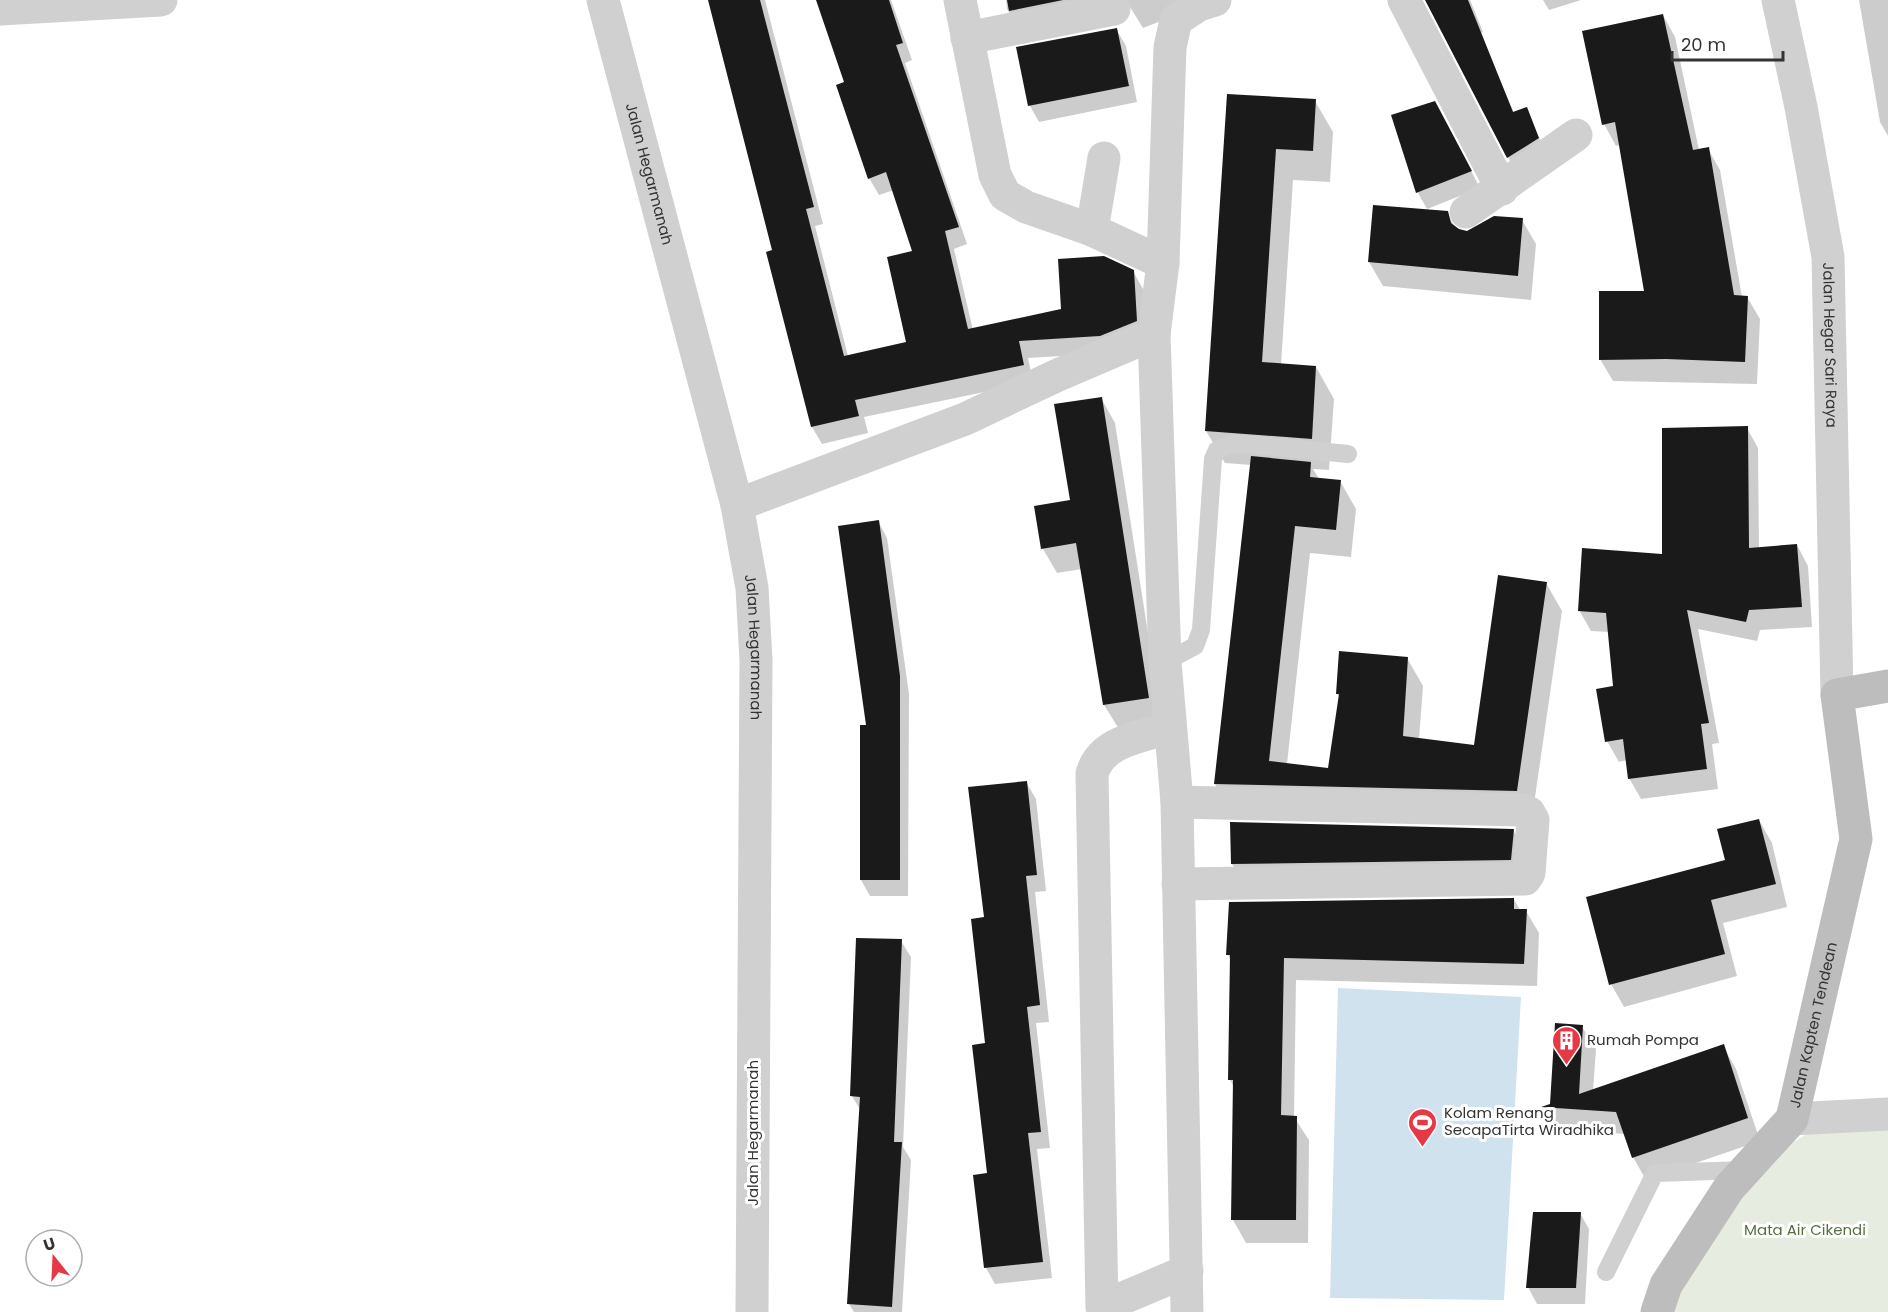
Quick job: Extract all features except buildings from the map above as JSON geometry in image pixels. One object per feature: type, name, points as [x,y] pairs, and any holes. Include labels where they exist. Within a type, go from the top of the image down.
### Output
[{"type":"street","points":[[0,9],[161,0]]},
{"type":"street","name":"Jalan Hegarmanah","points":[[603,0],[737,505],[752,588],[756,660],[752,1312]]},
{"type":"street","points":[[960,0],[996,175],[1005,195],[1026,207],[1092,230],[1163,262]]},
{"type":"street","points":[[1187,1312],[1177,802],[1165,662],[1154,334],[1163,262],[1170,47],[1176,20],[1199,5],[1215,0]]},
{"type":"street","points":[[1404,0],[1502,189]]},
{"type":"street","name":"Jalan Hegar Sari Raya","points":[[1778,0],[1801,107],[1828,257],[1837,694]]},
{"type":"street","points":[[968,38],[1114,9]]},
{"type":"street","points":[[1466,212],[1502,189],[1576,135]]},
{"type":"street","points":[[1092,230],[1104,158]]},
{"type":"street","points":[[737,505],[965,419],[1058,375],[1154,334]]},
{"type":"street","points":[[1837,694],[1888,686]]},
{"type":"street","name":"Jalan Kapten Tendean","points":[[1657,1312],[1666,1285],[1729,1188],[1792,1119],[1856,839],[1837,694]]},
{"type":"street","points":[[1169,728],[1111,747],[1094,765],[1092,774],[1097,1310],[1187,1271]]},
{"type":"street","points":[[1177,802],[1522,810],[1529,813],[1533,820],[1528,873],[1525,879],[1178,884]]},
{"type":"street","points":[[1792,1119],[1888,1113]]},
{"type":"lane","points":[[1165,662],[1195,646],[1201,630],[1213,459],[1217,450],[1235,443],[1348,454]]},
{"type":"lane","points":[[1606,1272],[1655,1173],[1745,1170]]},
{"type":"green space","name":"Mata Air Cikendi","points":[[1888,1123],[1888,1312],[1670,1312],[1741,1170],[1775,1154],[1816,1128]]},
{"type":"water","name":"Kolam Renang SecapaTirta Wiradhika","points":[[1338,988],[1521,997],[1504,1300],[1330,1298]]},
{"type":"place","name":"Rumah Pompa","points":[[1566,1066]]},
{"type":"place","name":"Kolam Renang SecapaTirta Wiradhika","points":[[1423,1148]]}]
